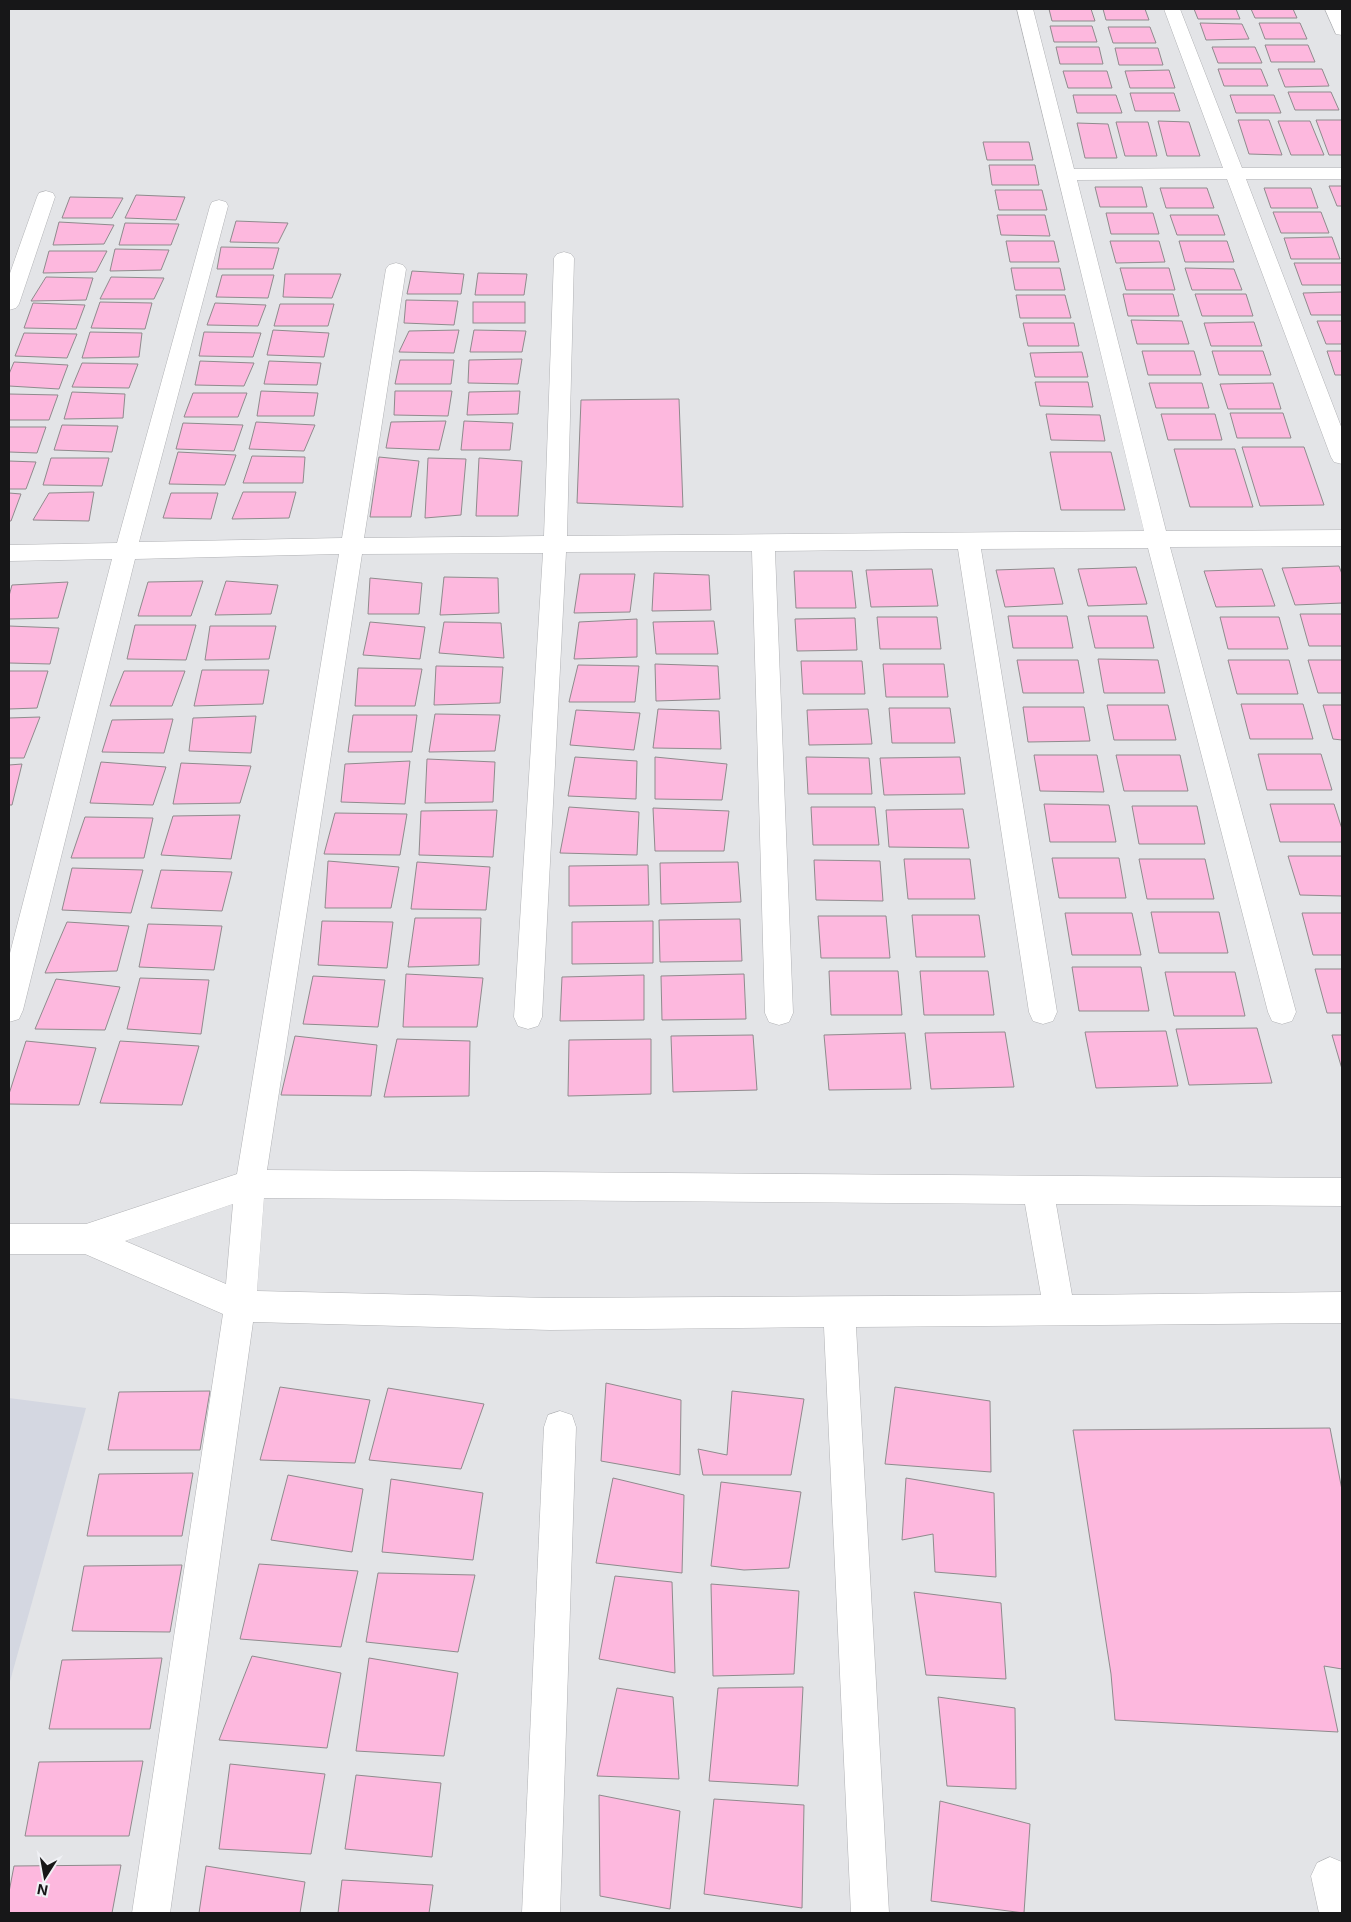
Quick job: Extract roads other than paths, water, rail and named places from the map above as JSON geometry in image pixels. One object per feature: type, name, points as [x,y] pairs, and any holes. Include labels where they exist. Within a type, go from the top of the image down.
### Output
[{"type":"street","points":[[1025,9],[1158,540],[1282,1012]]},
{"type":"street","points":[[1172,9],[1342,457]]},
{"type":"street","points":[[1333,9],[1342,30]]},
{"type":"street","points":[[1068,175],[1342,173]]},
{"type":"street","points":[[9,304],[46,197]]},
{"type":"street","points":[[9,1010],[126,550],[219,206]]},
{"type":"street","points":[[528,1017],[555,544],[564,258]]},
{"type":"street","points":[[151,1913],[240,1306],[250,1184],[396,269]]},
{"type":"street","points":[[9,553],[352,546],[1342,538]]},
{"type":"street","points":[[968,541],[1043,1012]]},
{"type":"street","points":[[763,543],[779,1012]]},
{"type":"street","points":[[9,1239],[86,1239],[250,1184],[1342,1192]]},
{"type":"street","points":[[1038,1190],[1059,1311]]},
{"type":"street","points":[[86,1239],[240,1306],[550,1314],[840,1310],[1059,1311],[1342,1308]]},
{"type":"street","points":[[840,1310],[870,1913]]},
{"type":"street","points":[[540,1913],[560,1427]]},
{"type":"street","points":[[1330,1876],[1338,1913]]}]
